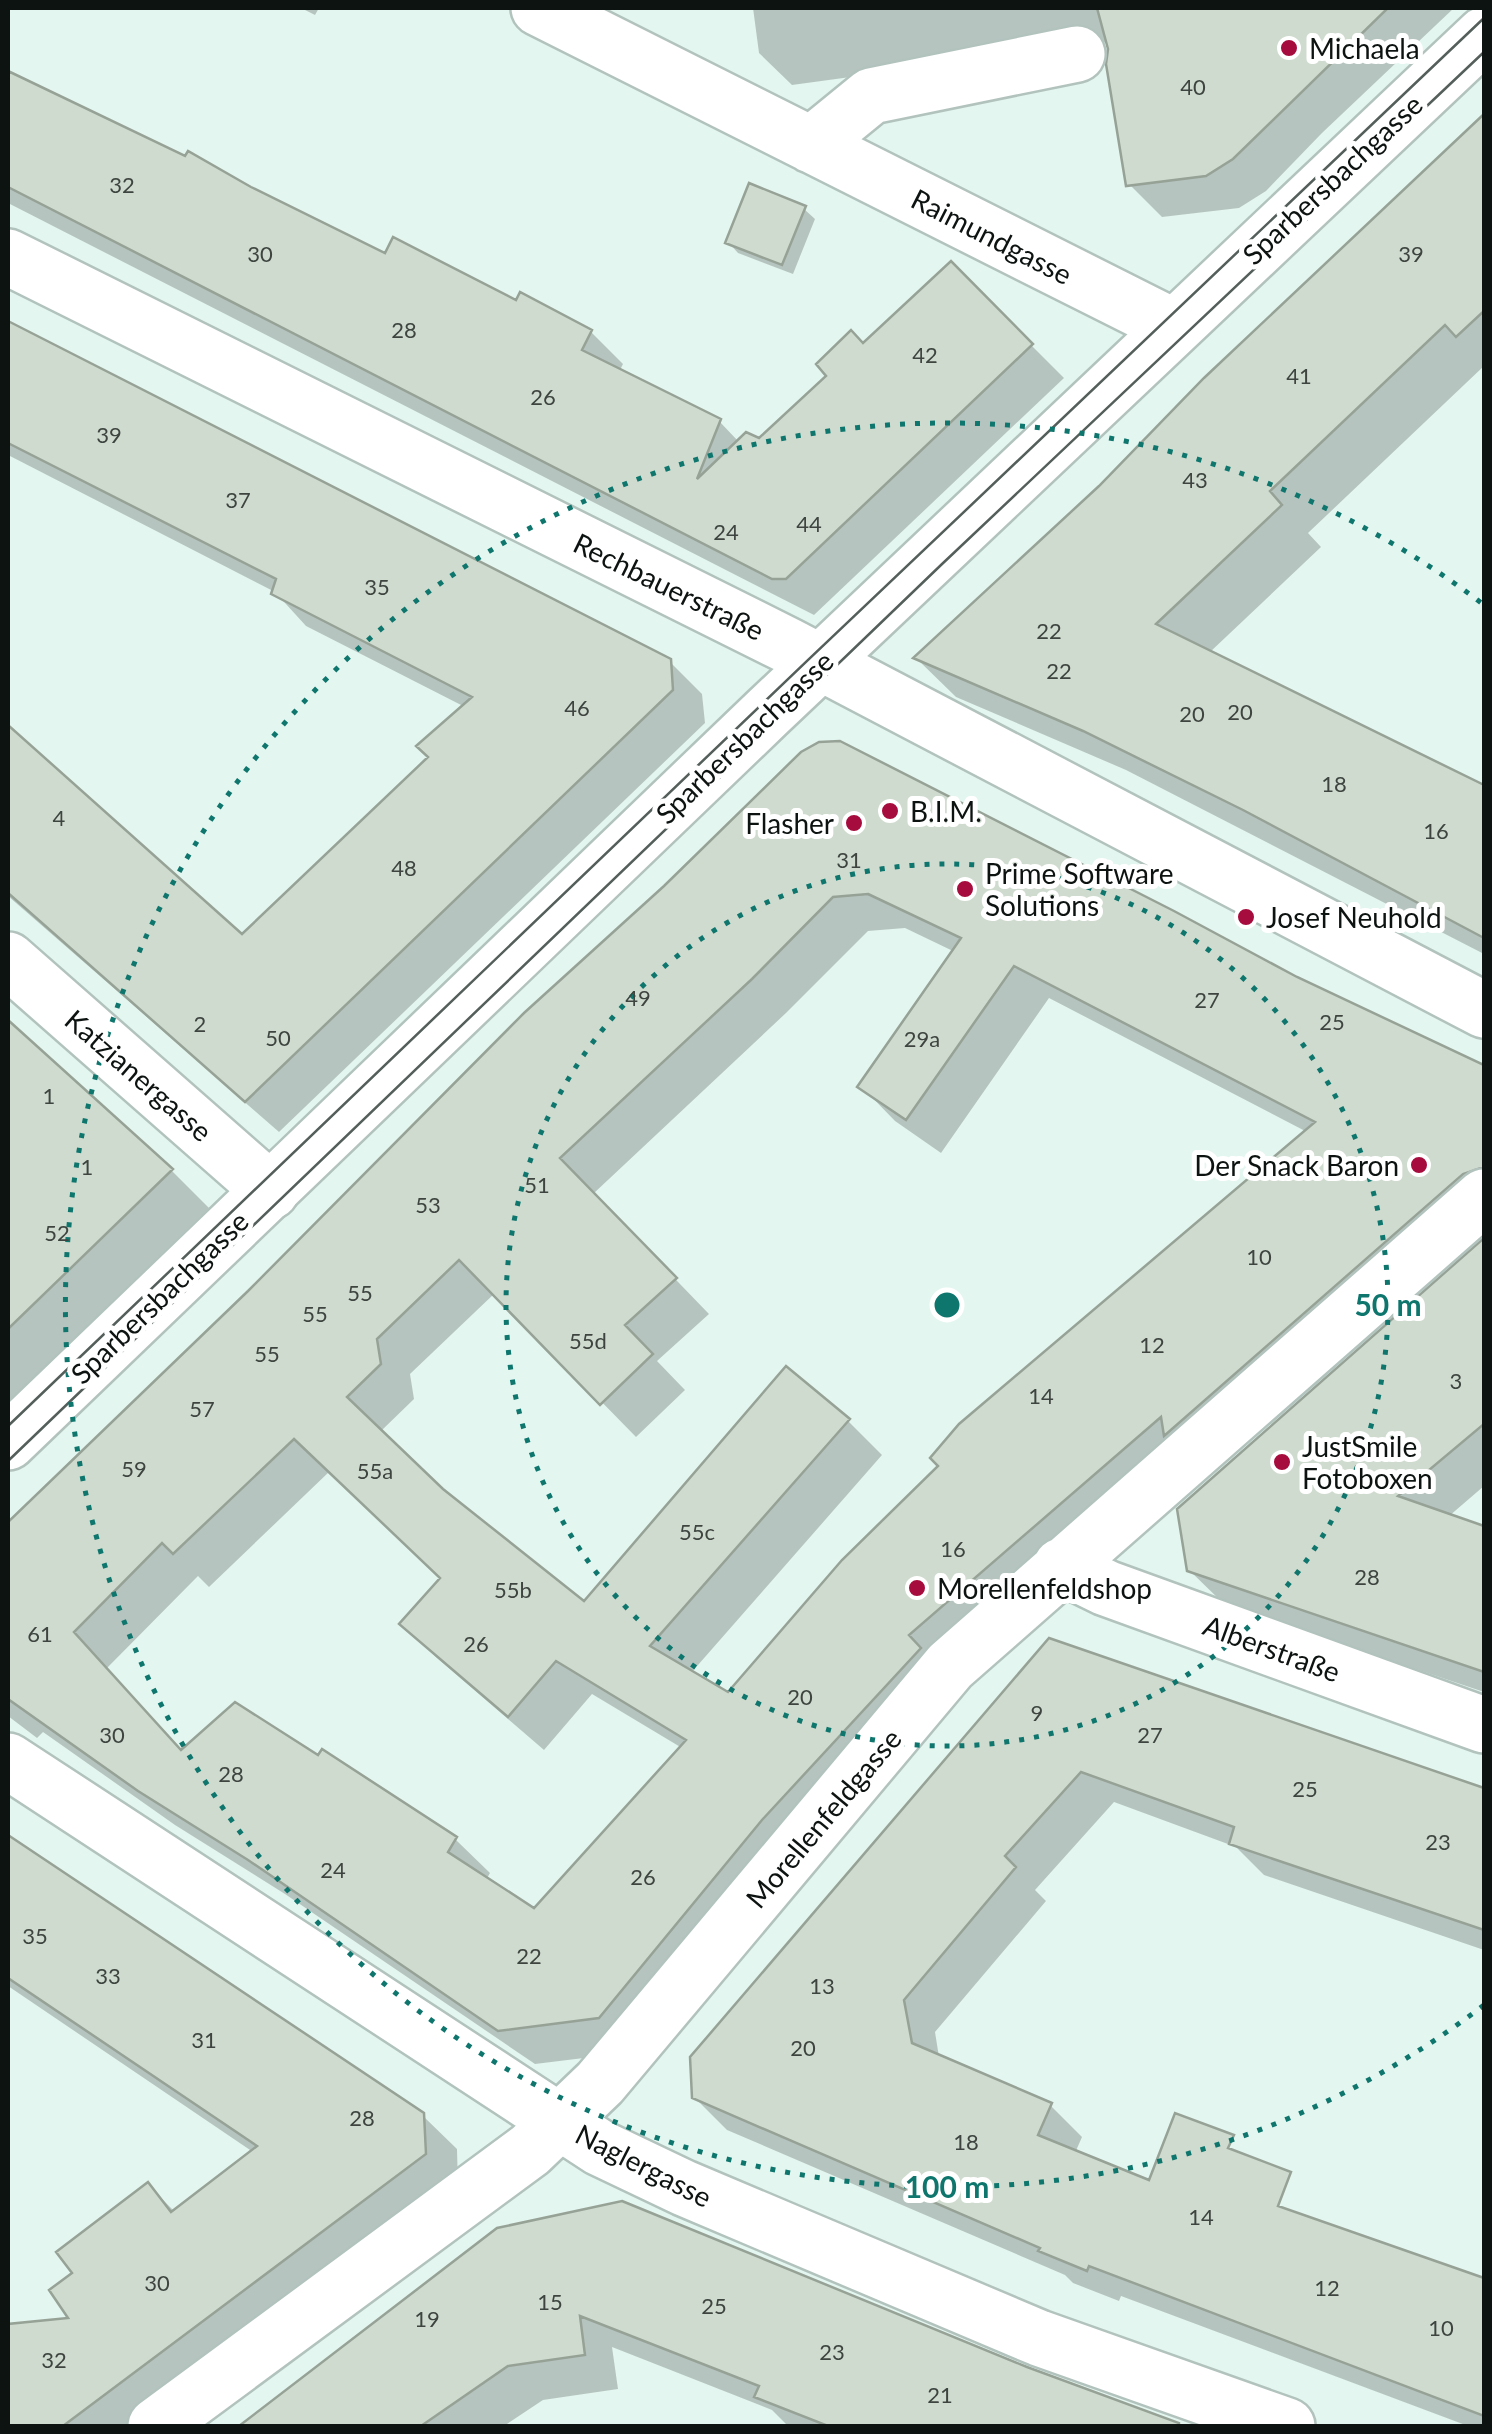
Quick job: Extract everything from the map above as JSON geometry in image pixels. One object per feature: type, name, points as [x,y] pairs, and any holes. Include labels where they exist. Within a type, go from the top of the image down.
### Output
[{"type":"street","name":"Raimundgasse","points":[[539,8],[1174,326]]},
{"type":"street","name":"Sparbersbachgasse","points":[[8,1442],[1174,326],[1484,35]]},
{"type":"street","points":[[811,145],[871,96],[1077,54]]},
{"type":"street","name":"Rechbauerstraße","points":[[8,256],[821,664],[1484,1010]]},
{"type":"street","name":"Katzianergasse","points":[[8,960],[271,1191]]},
{"type":"street","name":"Morellenfeldgasse","points":[[156,2426],[530,2150],[561,2122],[600,2083],[950,1666],[1484,1197]]},
{"type":"street","name":"Alberstraße","points":[[1061,1566],[1106,1588],[1484,1725]]},
{"type":"street","name":"Naglergasse","points":[[8,1761],[600,2148],[684,2188],[1020,2330],[1287,2426]]},
{"type":"building","points":[[1097,8],[1388,8],[1233,159],[1206,176],[1126,186],[1106,64],[1108,49]]},
{"type":"building","points":[[8,71],[185,156],[188,151],[251,187],[385,253],[393,237],[516,300],[520,292],[592,330],[582,350],[721,419],[697,479],[746,432],[759,438],[826,376],[816,364],[851,330],[863,343],[951,261],[1033,344],[786,579],[772,579],[8,187]]},
{"type":"building","points":[[1484,114],[1484,311],[1456,337],[1445,325],[1270,491],[1282,505],[1156,624],[1484,785],[1484,938],[1243,810],[1083,731],[913,658],[1099,486],[1204,378]]},
{"type":"building","points":[[749,183],[806,206],[782,265],[725,243]]},
{"type":"building","points":[[8,321],[671,659],[673,690],[245,1102],[8,893],[8,725],[242,934],[428,757],[416,746],[472,697],[271,594],[276,579],[8,443]]},
{"type":"building","points":[[840,741],[1297,977],[1484,1065],[1484,1167],[1463,1174],[1164,1436],[1161,1417],[909,1635],[921,1648],[762,1820],[599,2018],[498,2031],[248,1860],[138,1791],[8,1699],[8,1522],[248,1291],[524,1013],[664,886],[801,752],[819,742]],"holes":[[[868,894],[961,938],[857,1087],[906,1120],[1014,966],[1315,1122],[959,1424],[930,1458],[938,1466],[842,1560],[728,1692],[650,1646],[850,1419],[786,1366],[584,1601],[443,1489],[347,1397],[381,1364],[377,1339],[459,1260],[600,1405],[653,1354],[625,1325],[677,1278],[560,1158],[752,979],[833,897]],[[294,1439],[440,1578],[399,1624],[508,1717],[556,1661],[686,1740],[534,1908],[448,1852],[457,1837],[322,1749],[318,1755],[235,1702],[181,1750],[74,1632],[162,1543],[173,1554]]]},
{"type":"building","points":[[8,1020],[173,1169],[8,1329]]},
{"type":"building","points":[[1484,1238],[1484,1424],[1398,1496],[1484,1526],[1484,1672],[1187,1571],[1177,1509]]},
{"type":"building","points":[[1049,1638],[1484,1788],[1484,1930],[1229,1844],[1234,1827],[1081,1772],[1005,1856],[1016,1867],[904,2000],[912,2043],[1052,2103],[1038,2135],[1149,2180],[1175,2113],[1234,2135],[1228,2148],[1291,2172],[1278,2206],[1484,2278],[1484,2416],[1089,2266],[1087,2271],[692,2098],[690,2057]]},
{"type":"building","points":[[8,1835],[424,2113],[426,2154],[63,2426],[8,2426],[8,2324],[68,2318],[49,2290],[72,2273],[56,2252],[148,2182],[171,2212],[257,2146],[8,1978]]},
{"type":"building","points":[[622,2201],[1179,2426],[828,2426],[754,2397],[759,2386],[580,2316],[585,2355],[508,2366],[421,2426],[239,2426],[497,2228]]},
{"type":"tram line","points":[[8,1426],[1484,18]]},
{"type":"tram line","points":[[8,1461],[941,565],[1484,52]]},
{"type":"place","name":"Michaela","points":[[1289,48]]},
{"type":"place","name":"B.I.M.","points":[[890,811]]},
{"type":"place","name":"Flasher","points":[[854,823]]},
{"type":"place","name":"Prime Software Solutions","points":[[965,889]]},
{"type":"place","name":"Josef Neuhold","points":[[1246,917]]},
{"type":"place","name":"Der Snack Baron","points":[[1419,1165]]},
{"type":"place","name":"JustSmile Fotoboxen","points":[[1282,1462]]},
{"type":"place","name":"Morellenfeldshop","points":[[917,1588]]}]
